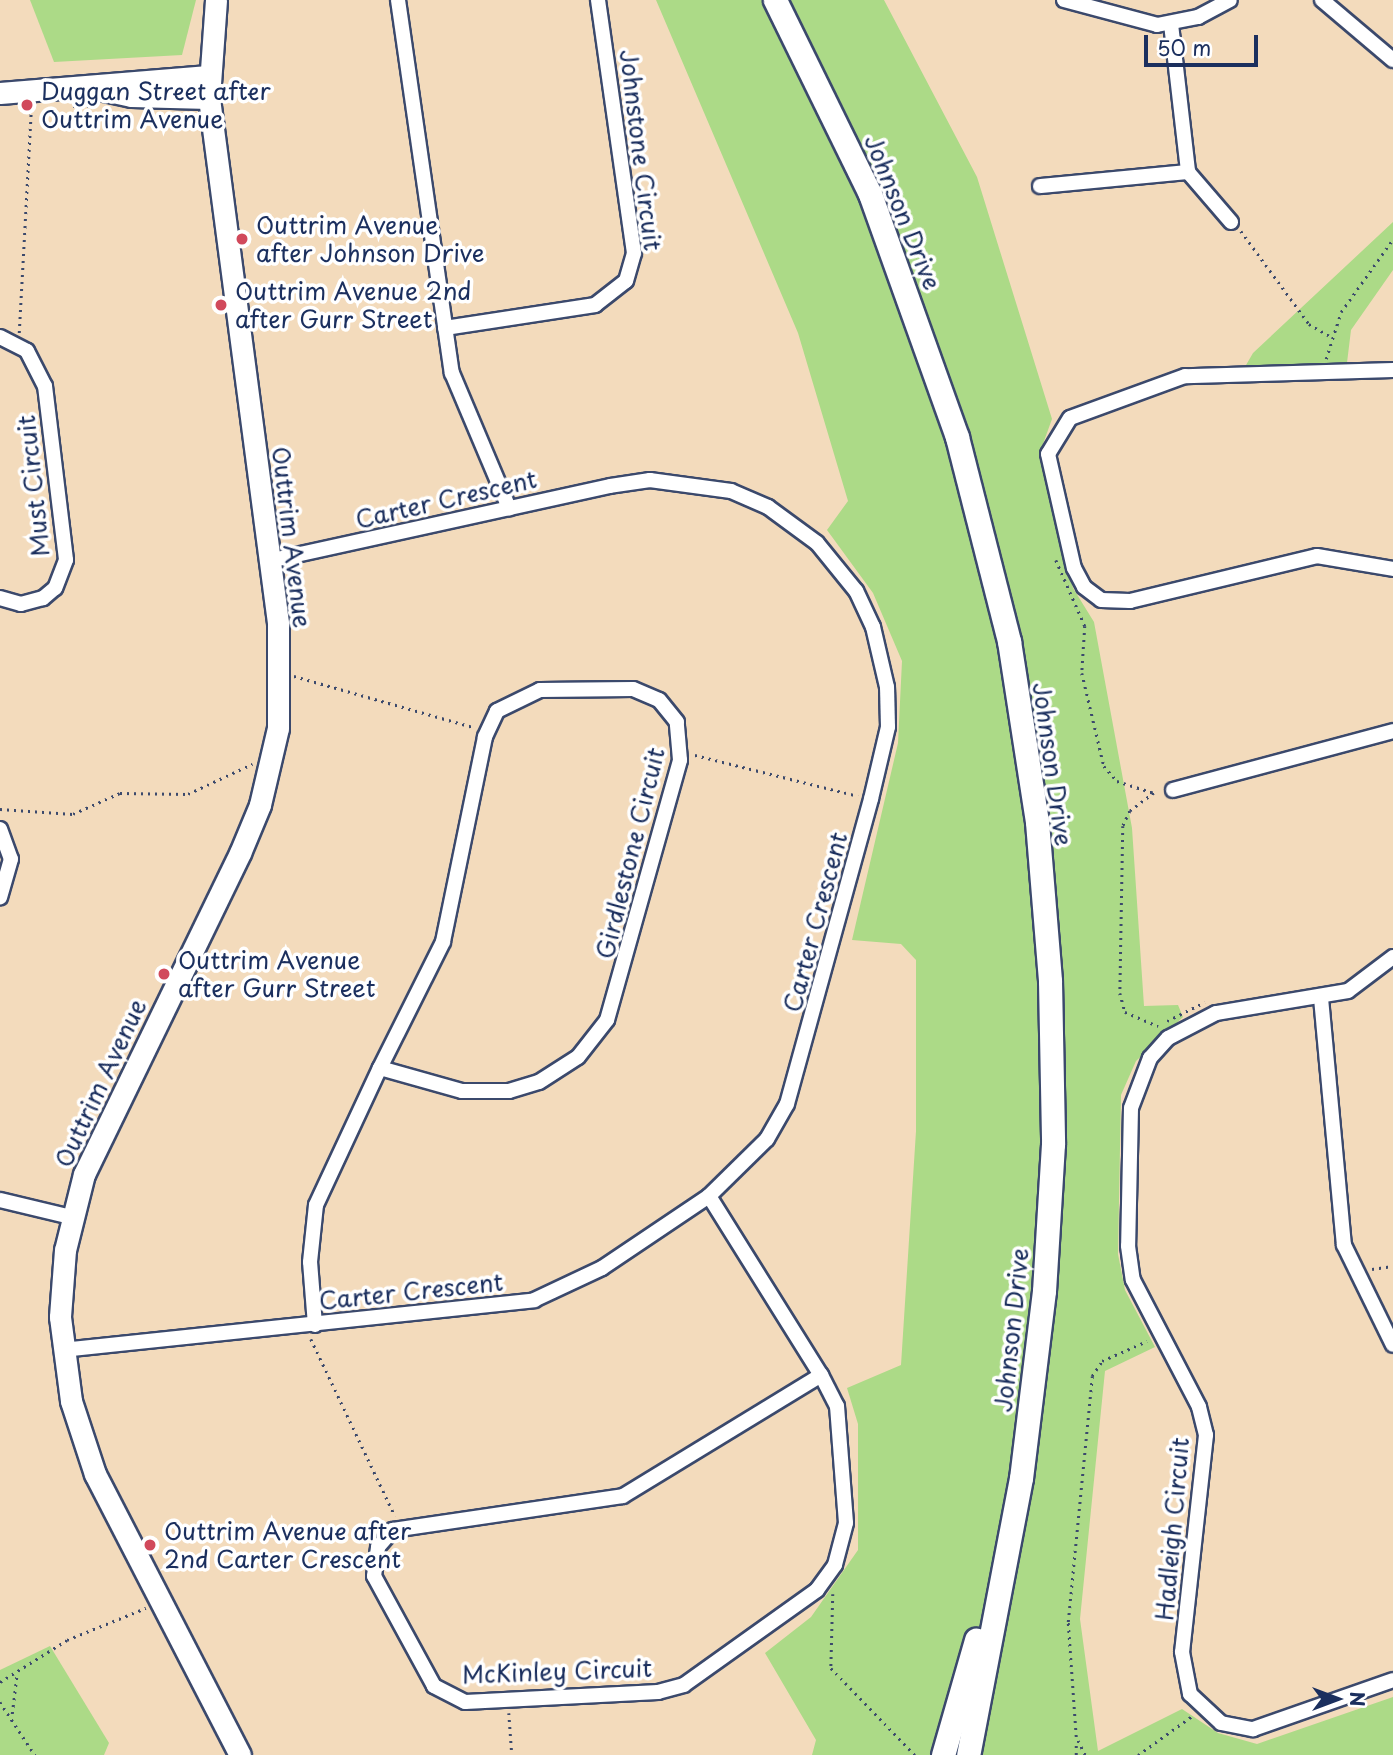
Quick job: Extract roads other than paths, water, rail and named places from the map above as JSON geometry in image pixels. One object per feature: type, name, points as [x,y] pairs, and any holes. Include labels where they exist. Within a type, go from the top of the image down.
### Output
[{"type":"main road","name":"Johnson Drive","points":[[775,0],[870,194],[957,437],[1009,641],[1037,822],[1050,981],[1053,1144],[1044,1291],[1000,1575],[968,1755]]},
{"type":"main road","name":"Johnson Drive","points":[[943,1755],[1000,1575]]},
{"type":"street","name":"Outtrim Avenue","points":[[216,0],[208,76],[209,98],[269,561],[281,676],[267,779],[240,853],[92,1154],[71,1217],[61,1283],[62,1350],[77,1426],[95,1474],[240,1755]]},
{"type":"street","points":[[398,0],[445,328],[462,405],[509,508]]},
{"type":"street","name":"Johnstone Circuit","points":[[445,328],[595,305],[626,281],[634,253],[598,0]]},
{"type":"street","points":[[1063,0],[1129,22],[1171,24],[1230,0]]},
{"type":"street","points":[[1322,0],[1393,60]]},
{"type":"street","points":[[1171,24],[1188,172],[1231,222]]},
{"type":"street","points":[[100,98],[132,80],[208,76]]},
{"type":"street","points":[[0,93],[100,98],[209,98]]},
{"type":"street","points":[[1040,186],[1188,172]]},
{"type":"street","name":"Must Circuit","points":[[0,337],[16,344],[39,367],[45,386],[66,560],[55,588],[43,598],[20,604],[0,598]]},
{"type":"street","points":[[1393,370],[1185,376],[1070,418],[1048,454],[1066,537],[1084,587],[1115,603],[1317,555],[1393,569]]},
{"type":"street","name":"Carter Crescent","points":[[62,1350],[496,1307],[552,1294],[709,1196],[767,1139],[801,1066],[885,748],[887,687],[880,647],[856,591],[832,558],[791,522],[731,491],[650,480],[269,561]]},
{"type":"street","name":"Girdlestone Circuit","points":[[310,1326],[310,1262],[316,1205],[380,1068],[443,942],[486,731],[497,710],[520,694],[633,689],[666,706],[677,722],[680,752],[618,991],[603,1027],[578,1057],[539,1082],[493,1093],[462,1091],[380,1068]]},
{"type":"street","points":[[1173,790],[1393,732]]},
{"type":"street","points":[[0,829],[11,859],[0,897]]},
{"type":"street","name":"Hadleigh Circuit","points":[[1393,957],[1360,985],[1321,998],[1214,1013],[1168,1038],[1150,1058],[1131,1108],[1130,1269],[1160,1335],[1199,1407],[1206,1435],[1182,1652],[1183,1674],[1201,1707],[1222,1723],[1253,1729],[1393,1680]]},
{"type":"street","points":[[1321,998],[1344,1245],[1393,1345]]},
{"type":"street","name":"McKinley Circuit","points":[[709,1196],[821,1375],[843,1431],[846,1510],[842,1551],[827,1579],[684,1685],[658,1692],[465,1702],[434,1686],[374,1576],[379,1547],[400,1527],[623,1496],[821,1375]]},
{"type":"street","points":[[0,1200],[71,1217]]},
{"type":"place","name":"Duggan Street after Outtrim Avenue","points":[[27,105]]},
{"type":"place","name":"Outtrim Avenue after Johnson Drive","points":[[242,239]]},
{"type":"place","name":"Outtrim Avenue 2nd after Gurr Street","points":[[221,305]]},
{"type":"place","name":"Outtrim Avenue after Gurr Street","points":[[164,974]]},
{"type":"place","name":"Outtrim Avenue after 2nd Carter Crescent","points":[[150,1545]]}]
